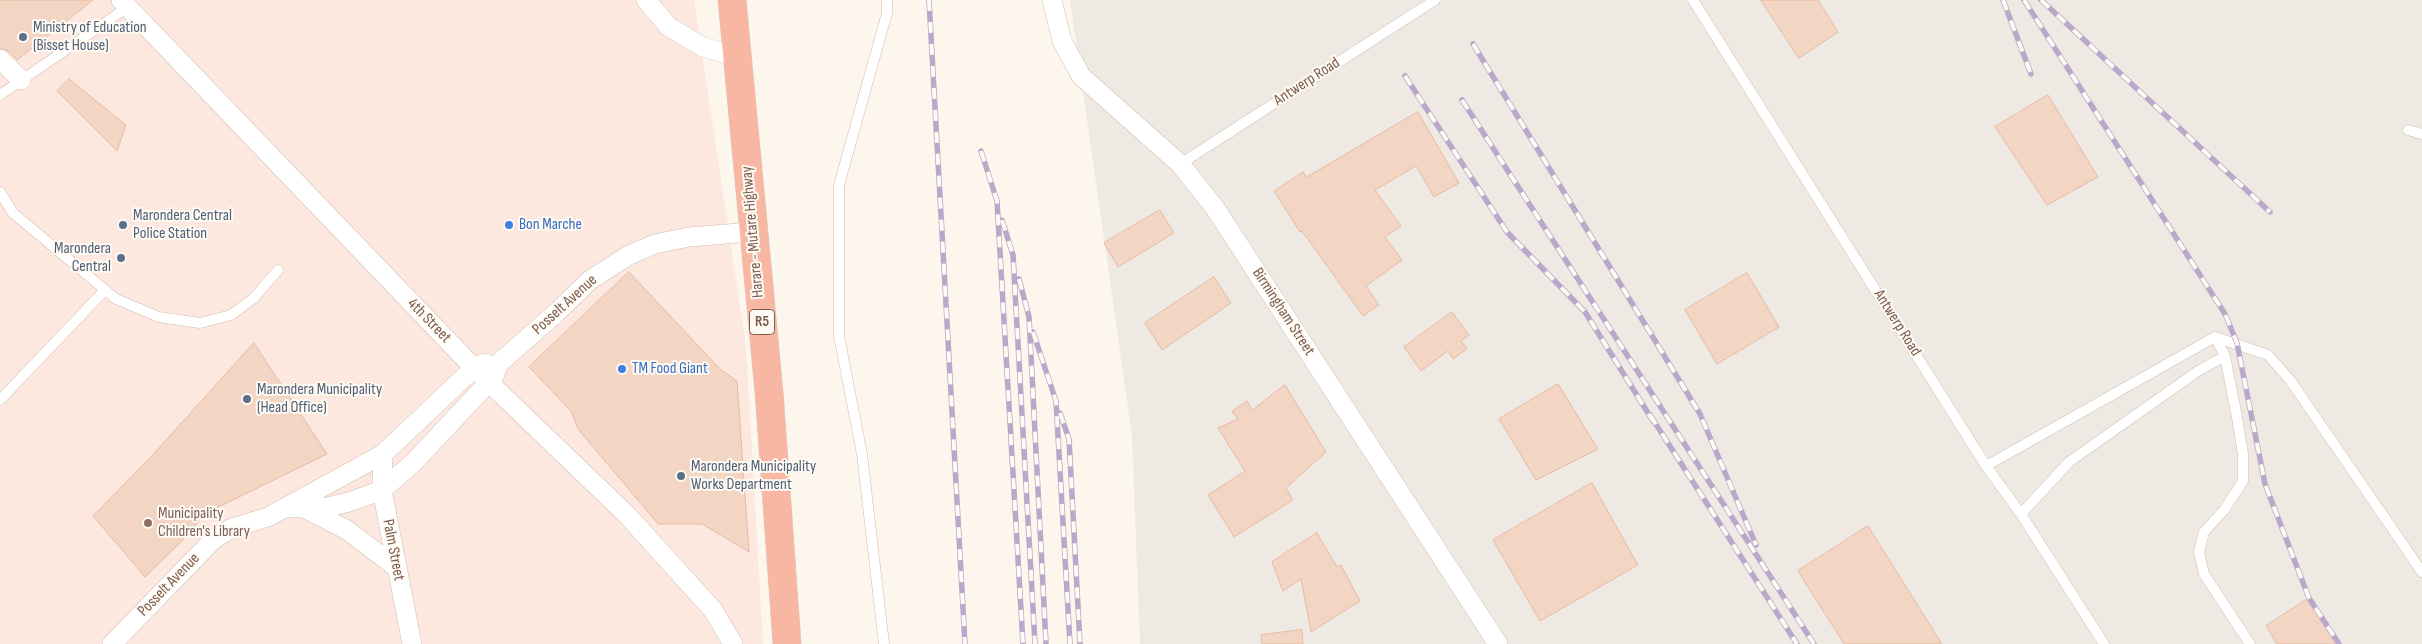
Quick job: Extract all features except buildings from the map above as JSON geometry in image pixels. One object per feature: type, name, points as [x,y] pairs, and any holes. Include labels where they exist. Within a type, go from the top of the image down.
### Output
[{"type":"highway","name":"Harare - Mutare Highway","points":[[732,0],[752,232],[769,392],[787,644]]},
{"type":"street","points":[[646,0],[669,27],[703,47],[738,57]]},
{"type":"street","name":"Birmingham Street","points":[[1052,0],[1062,41],[1081,76],[1180,164],[1215,208],[1498,644]]},
{"type":"street","name":"4th Street","points":[[124,3],[474,368],[627,515],[713,610],[733,644]]},
{"type":"street","points":[[0,59],[21,80]]},
{"type":"street","name":"Posselt Avenue","points":[[294,508],[335,505],[382,490],[413,463],[489,382],[494,376],[499,362],[555,314],[590,280],[630,255],[655,244],[689,237],[752,232]]},
{"type":"street","name":"Posselt Avenue","points":[[112,644],[214,539],[232,528],[294,508],[383,454],[474,368],[483,364],[499,362]]},
{"type":"street","name":"Palm Street","points":[[383,454],[382,490],[412,644]]},
{"type":"street","points":[[294,508],[358,538],[396,568]]},
{"type":"lane","points":[[884,644],[862,454],[839,336],[839,185],[887,13],[887,0]]},
{"type":"lane","name":"Antwerp Road","points":[[1180,164],[1435,0]]},
{"type":"lane","name":"Antwerp Road","points":[[1693,0],[1986,466],[2021,514],[2104,644]]},
{"type":"lane","points":[[0,95],[124,3]]},
{"type":"lane","points":[[2408,130],[2422,134]]},
{"type":"lane","points":[[0,192],[13,213],[116,300],[159,317],[200,323],[231,315],[254,298],[278,270]]},
{"type":"lane","points":[[0,400],[105,290]]},
{"type":"lane","points":[[1986,466],[2215,336]]},
{"type":"lane","points":[[2215,336],[2225,356],[2243,454],[2243,482],[2224,510],[2204,532],[2199,552],[2204,574],[2250,644]]},
{"type":"lane","points":[[2215,336],[2268,356],[2290,380],[2422,572]]},
{"type":"lane","points":[[2021,514],[2069,462],[2198,371],[2225,356]]},
{"type":"shaded area","points":[[0,0],[694,0],[746,347],[763,644],[0,644]]},
{"type":"shaded area","points":[[1070,0],[2422,0],[2422,644],[1140,644],[1132,436]]},
{"type":"railway","points":[[929,0],[965,644]]},
{"type":"railway","points":[[2003,0],[2031,74]]},
{"type":"railway","points":[[2024,0],[2225,314],[2237,343],[2265,484],[2309,598],[2339,644]]},
{"type":"railway","points":[[2041,0],[2270,212]]},
{"type":"railway","points":[[1473,44],[1700,414],[1756,545]]},
{"type":"railway","points":[[1405,76],[1507,232],[1585,312],[1653,421]]},
{"type":"railway","points":[[1462,100],[1814,644]]},
{"type":"railway","points":[[981,151],[997,201],[1023,644]]},
{"type":"railway","points":[[1002,220],[1013,255],[1035,644]]},
{"type":"railway","points":[[1019,279],[1029,317],[1046,644]]},
{"type":"railway","points":[[1033,332],[1056,401],[1070,644]]},
{"type":"railway","points":[[1060,413],[1069,439],[1080,644]]},
{"type":"railway","points":[[1650,415],[1797,644]]},
{"type":"place","name":"Ministry of Education (Bisset House)","points":[[23,37]]},
{"type":"place","name":"Marondera Central Police Station","points":[[123,225]]},
{"type":"place","name":"Bon Marche","points":[[509,225]]},
{"type":"place","name":"Marondera Central","points":[[121,258]]},
{"type":"place","name":"TM Food Giant","points":[[622,369]]},
{"type":"place","name":"Marondera Municipality (Head Office)","points":[[247,399]]},
{"type":"place","name":"Marondera Municipality Works Department","points":[[681,476]]},
{"type":"place","name":"Municipality Children's Library","points":[[148,523]]}]
